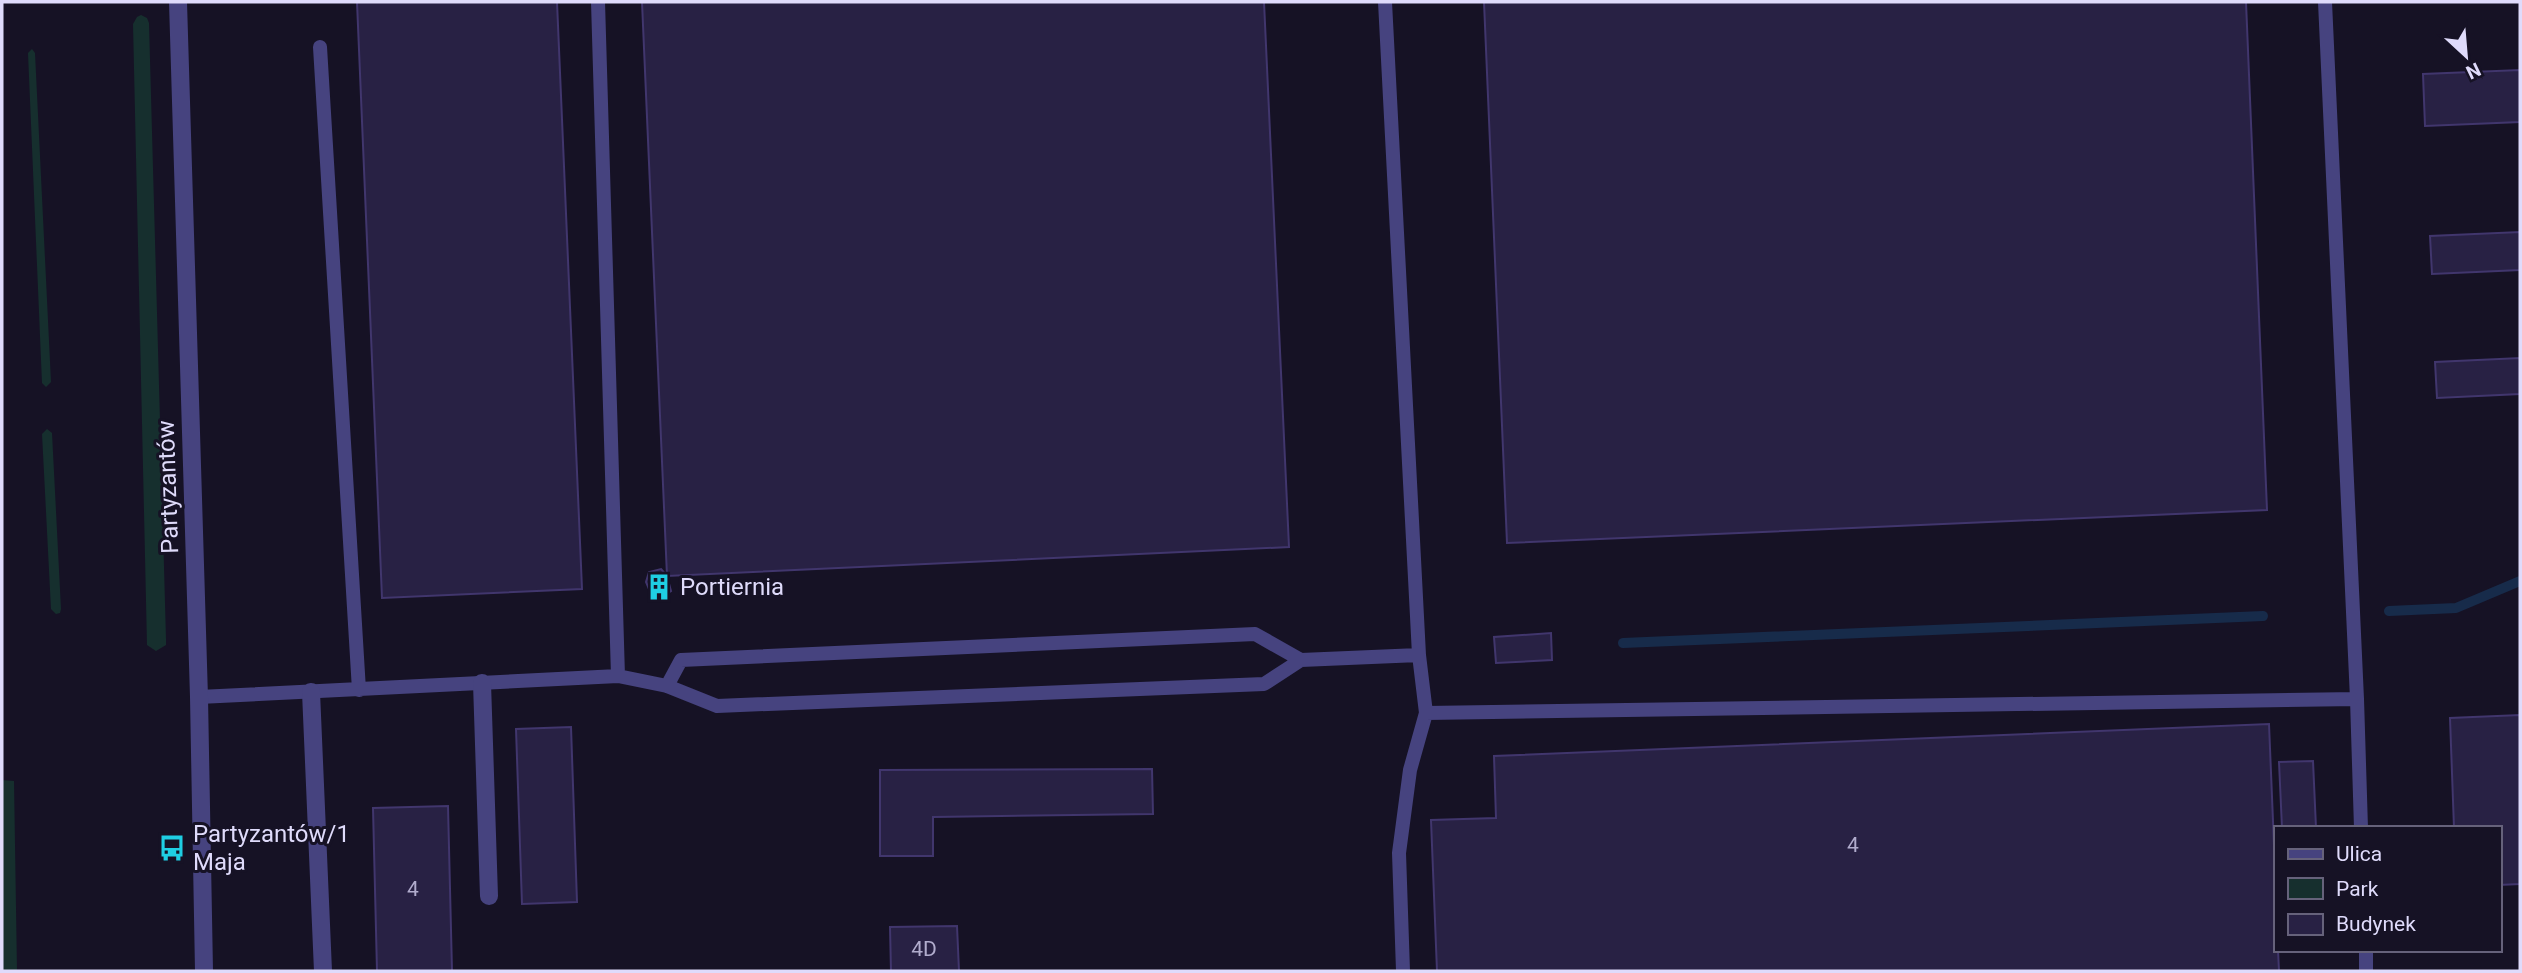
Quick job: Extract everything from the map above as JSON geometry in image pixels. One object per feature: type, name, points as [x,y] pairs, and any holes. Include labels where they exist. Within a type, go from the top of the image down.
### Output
[{"type":"street","name":"Partyzantów","points":[[178,2],[199,697],[204,971]]},
{"type":"street","points":[[482,683],[489,896]]},
{"type":"street","points":[[311,692],[323,971]]},
{"type":"lane","points":[[598,2],[618,676]]},
{"type":"lane","points":[[1385,2],[1419,655],[1426,713],[1410,771],[1399,853],[1403,971]]},
{"type":"lane","points":[[2325,2],[2361,826]]},
{"type":"lane","points":[[320,47],[359,690]]},
{"type":"lane","points":[[667,686],[681,660],[1255,634],[1301,660]]},
{"type":"lane","points":[[199,697],[618,676],[667,686],[717,706],[1264,684],[1301,660],[1419,655]]},
{"type":"lane","points":[[1426,713],[2357,699]]},
{"type":"lane","points":[[2366,952],[2366,971]]},
{"type":"green space","points":[[141,15],[147,18],[149,23],[166,639],[166,645],[156,651],[147,645],[133,24]]},
{"type":"green space","points":[[32,49],[35,53],[51,382],[46,387],[42,383],[28,53]]},
{"type":"green space","points":[[47,429],[52,433],[61,609],[60,613],[56,614],[51,609],[42,434]]},
{"type":"green space","points":[[2,780],[14,781],[17,971],[2,971]]},
{"type":"building","points":[[357,2],[557,2],[582,589],[382,598]]},
{"type":"building","points":[[642,2],[1264,2],[1289,547],[667,576]]},
{"type":"building","points":[[1484,2],[2246,2],[2267,510],[1507,543]]},
{"type":"building","points":[[2520,70],[2520,122],[2425,126],[2423,74]]},
{"type":"building","points":[[2520,232],[2520,270],[2432,274],[2430,236]]},
{"type":"building","points":[[2520,358],[2520,394],[2437,398],[2435,362]]},
{"type":"building","name":"Portiernia","points":[[661,569],[667,576],[671,591],[662,597],[651,594],[646,582],[649,572]]},
{"type":"building","points":[[1551,633],[1552,660],[1496,663],[1494,637]]},
{"type":"building","points":[[2520,715],[2520,884],[2501,885],[2501,826],[2454,826],[2450,718]]},
{"type":"building","points":[[2269,724],[2274,846],[2274,952],[2278,952],[2279,971],[1437,971],[1431,820],[1496,818],[1494,756]]},
{"type":"building","points":[[571,727],[577,902],[522,904],[516,729]]},
{"type":"building","points":[[2313,761],[2316,826],[2282,826],[2279,762]]},
{"type":"building","points":[[1152,769],[1153,814],[933,817],[933,856],[880,856],[880,770]]},
{"type":"building","points":[[448,806],[452,971],[377,971],[373,808]]},
{"type":"building","points":[[957,926],[959,971],[891,971],[890,927]]},
{"type":"waterway","points":[[2389,611],[2456,608],[2520,581]]},
{"type":"waterway","points":[[1623,643],[2263,616]]},
{"type":"place","name":"Portiernia","points":[[659,587]]},
{"type":"place","name":"Partyzantów/1 Maja","points":[[172,848]]}]
